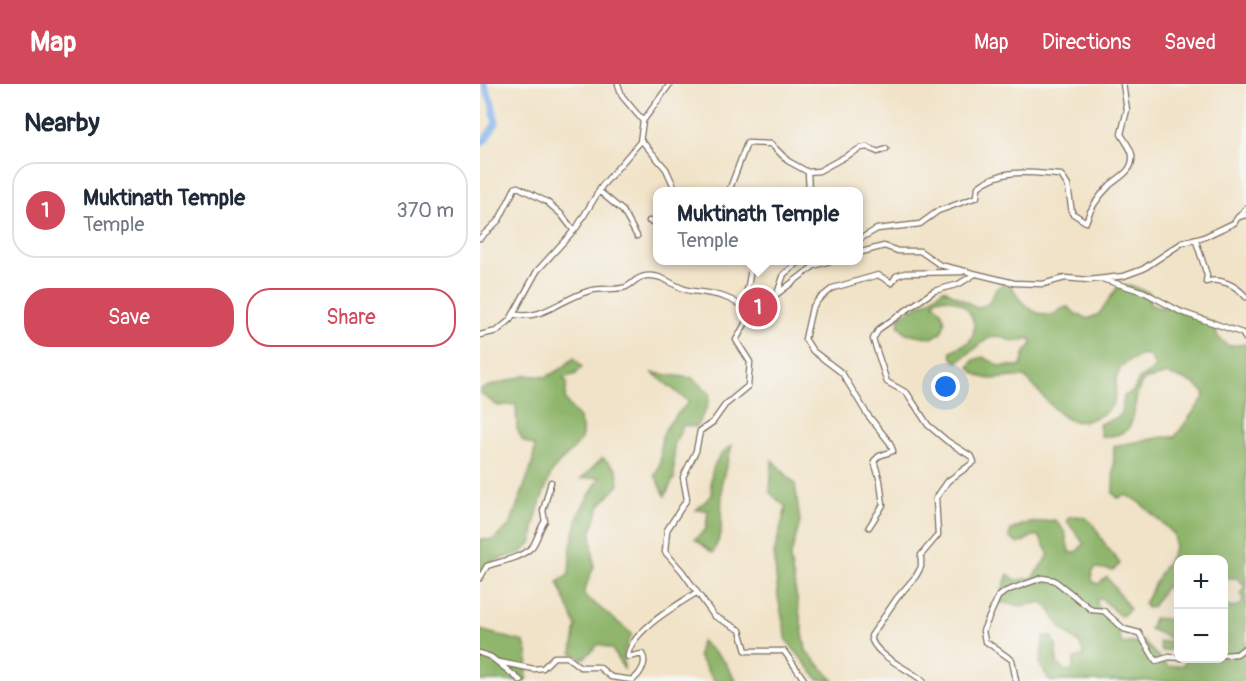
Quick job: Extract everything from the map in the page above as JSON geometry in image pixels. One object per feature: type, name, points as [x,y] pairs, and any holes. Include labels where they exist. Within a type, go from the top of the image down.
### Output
[{"type":"street","points":[[618,84],[624,99],[643,121]]},
{"type":"street","points":[[480,335],[497,331],[513,314],[537,271],[574,231],[599,191],[641,140],[643,121],[670,84]]},
{"type":"street","points":[[863,237],[877,230],[921,224],[938,211],[977,197],[978,187],[992,176],[1035,172],[1061,175],[1068,186],[1072,213],[1086,222],[1099,199],[1111,184],[1122,177],[1131,162],[1132,155],[1121,134],[1127,110],[1123,84]]},
{"type":"street","points":[[641,140],[666,169],[674,187]]},
{"type":"street","points":[[731,187],[747,143],[771,144],[788,161],[808,172],[819,171],[861,148],[867,147],[878,152],[886,149]]},
{"type":"street","points":[[808,172],[808,187]]},
{"type":"street","points":[[480,238],[499,220],[513,192],[518,187],[548,202],[574,231]]},
{"type":"street","points":[[599,191],[622,211],[637,236]]},
{"type":"street","points":[[863,252],[884,246],[898,251],[920,251],[940,265],[962,272],[1034,285],[1065,278],[1080,281],[1124,276],[1143,269],[1182,243],[1196,241],[1234,223],[1246,208]]},
{"type":"street","points":[[1239,217],[1246,215]]},
{"type":"street","points":[[649,221],[653,222]]},
{"type":"street","points":[[1196,241],[1207,275],[1206,282],[1212,280],[1224,282],[1246,297]]},
{"type":"street","points":[[744,306],[751,265]]},
{"type":"street","points":[[777,294],[784,274],[796,265]]},
{"type":"street","points":[[805,681],[784,651],[746,651],[740,630],[717,620],[682,571],[665,552],[667,530],[687,499],[683,477],[696,451],[700,431],[713,422],[725,405],[748,386],[750,362],[736,339],[750,315],[759,312],[777,294],[818,265]]},
{"type":"street","points":[[869,527],[883,505],[880,481],[874,461],[879,456],[893,452],[890,443],[867,414],[842,373],[808,345],[805,334],[812,308],[833,288],[878,275],[892,283],[896,276],[905,273],[962,272]]},
{"type":"street","points":[[923,681],[885,655],[872,642],[871,636],[897,598],[916,576],[921,567],[921,555],[939,535],[936,498],[948,481],[974,462],[972,457],[946,441],[928,425],[907,393],[887,382],[873,339],[879,329],[934,291],[959,284],[975,274]]},
{"type":"street","points":[[513,314],[526,318],[551,309],[568,297],[596,289],[625,287],[637,278],[645,276],[663,277],[683,290],[714,294],[744,306],[750,315]]},
{"type":"street","points":[[1096,278],[1144,292],[1181,312],[1242,333],[1246,339]]},
{"type":"street","points":[[480,578],[487,566],[519,556],[532,546],[538,530],[545,521],[543,511],[551,482]]},
{"type":"street","points":[[1016,681],[1012,660],[985,641],[983,631],[998,597],[1015,587],[1042,578],[1054,580],[1092,610],[1104,611],[1124,629],[1139,633],[1156,661],[1174,657]]},
{"type":"street","points":[[480,653],[499,662],[534,669],[543,668],[554,657],[567,657],[580,667],[604,668],[612,679],[627,681],[637,677],[644,657],[638,654],[628,657],[634,642],[650,624],[696,593]]},
{"type":"street","points":[[1228,655],[1237,654],[1246,647]]},
{"type":"street","points":[[499,662],[521,681]]},
{"type":"green space","points":[[1003,284],[1013,288],[1023,303],[1033,311],[1045,315],[1051,315],[1068,307],[1076,314],[1088,319],[1099,314],[1117,288],[1130,285],[1150,293],[1149,303],[1157,307],[1172,305],[1213,323],[1218,337],[1228,346],[1246,344],[1246,681],[1050,681],[1040,665],[1044,636],[1052,636],[1056,646],[1057,664],[1069,672],[1073,670],[1074,659],[1084,655],[1081,646],[1062,629],[1049,608],[1042,602],[1021,606],[998,602],[1008,574],[1016,580],[1032,578],[1049,555],[1039,536],[1033,536],[1018,544],[1009,537],[1011,530],[1024,524],[1055,520],[1065,532],[1069,552],[1075,553],[1084,544],[1067,521],[1069,517],[1077,516],[1088,519],[1092,523],[1120,564],[1113,570],[1095,568],[1092,581],[1098,584],[1107,577],[1130,609],[1122,616],[1101,598],[1097,599],[1097,605],[1116,624],[1122,644],[1143,641],[1168,667],[1184,665],[1184,663],[1228,663],[1228,606],[1232,608],[1241,605],[1243,600],[1241,592],[1245,587],[1238,578],[1228,578],[1228,555],[1174,555],[1174,591],[1166,586],[1152,607],[1147,608],[1144,603],[1173,552],[1174,534],[1137,500],[1125,495],[1118,498],[1113,493],[1114,446],[1175,437],[1205,393],[1193,383],[1168,374],[1144,380],[1139,389],[1130,425],[1125,431],[1115,435],[1101,436],[1099,424],[1119,417],[1124,396],[1133,392],[1139,379],[1156,368],[1150,357],[1142,354],[1123,365],[1118,373],[1114,402],[1110,408],[1089,420],[1075,421],[1067,419],[1055,410],[1024,377],[995,379],[981,377],[969,367],[974,360],[983,357],[1000,366],[1021,366],[1025,352],[1032,344],[1030,338],[1015,342],[998,336],[989,338],[957,362],[952,358],[951,351],[969,342],[974,325],[968,310],[954,300],[945,298],[936,299],[934,303],[942,312],[945,322],[938,335],[932,338],[906,333],[898,325],[901,315],[928,301],[944,289],[977,308],[988,304],[996,289]]},
{"type":"green space","points":[[574,358],[582,367],[576,374],[563,378],[567,382],[565,398],[580,421],[581,438],[551,474],[537,515],[533,540],[528,547],[517,554],[490,563],[480,575],[480,539],[493,540],[510,525],[532,465],[535,446],[523,441],[517,429],[516,404],[498,406],[480,393],[480,389],[527,375],[546,377],[561,369]]},
{"type":"green space","points":[[653,373],[692,378],[710,394],[707,407],[696,427],[683,425],[674,446],[674,478],[665,496],[655,475],[661,459],[662,437],[670,422],[689,402]]},
{"type":"green space","points":[[732,445],[722,481],[721,534],[713,553],[695,539],[706,529],[708,510],[696,510],[712,495],[711,480],[714,466],[721,455]]},
{"type":"green space","points":[[603,458],[617,470],[619,485],[600,505],[591,532],[594,566],[583,594],[632,634],[624,651],[624,669],[612,649],[599,644],[583,659],[572,653],[576,626],[558,582],[569,574],[571,545],[580,511],[600,477],[581,479]]},
{"type":"green space","points":[[772,460],[795,484],[800,522],[790,559],[806,651],[834,681],[818,679],[787,641],[778,597],[774,554],[786,507],[770,493]]},
{"type":"green space","points":[[1154,618],[1174,620],[1174,640],[1150,629]]},
{"type":"green space","points":[[480,630],[524,642],[528,656],[526,681],[480,681]]},
{"type":"green space","points":[[701,641],[724,661],[736,681],[714,681],[698,656]]},
{"type":"green space","points":[[1174,641],[1174,649],[1161,651],[1159,642]]},
{"type":"waterway","points":[[480,143],[485,140],[496,123],[492,103],[484,84]]},
{"type":"place","name":"Muktinath Temple","points":[[758,307]]}]
